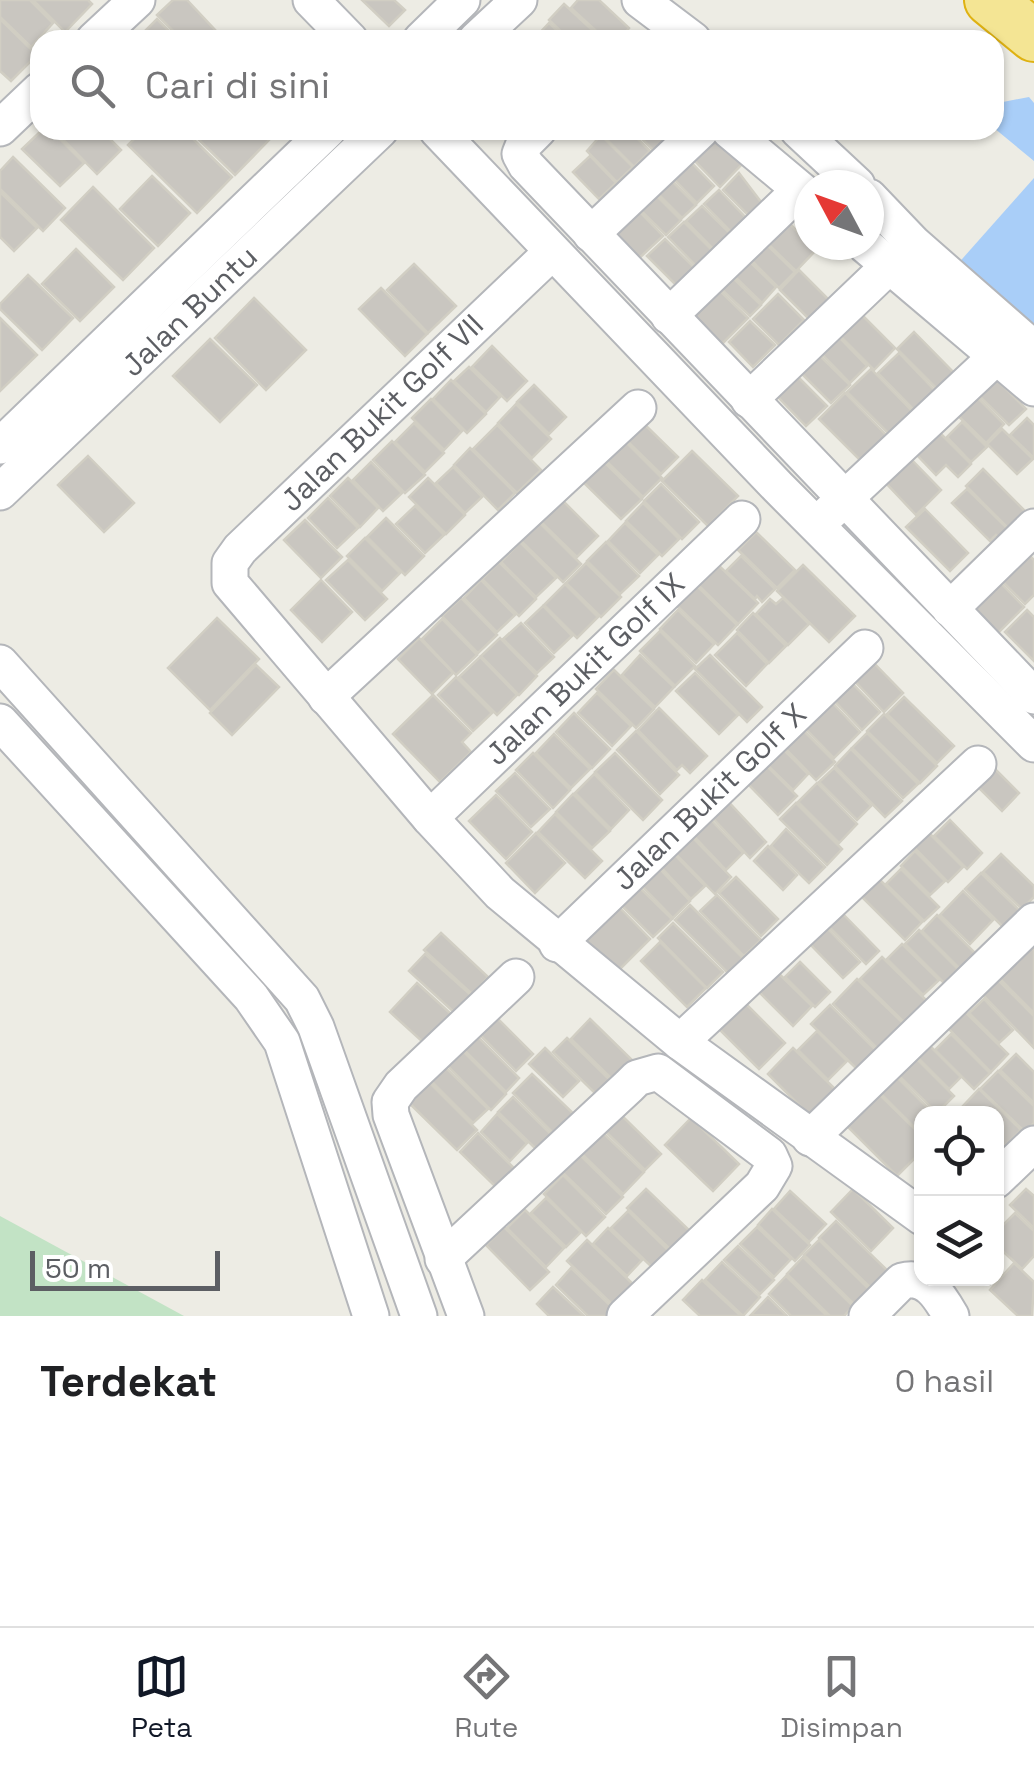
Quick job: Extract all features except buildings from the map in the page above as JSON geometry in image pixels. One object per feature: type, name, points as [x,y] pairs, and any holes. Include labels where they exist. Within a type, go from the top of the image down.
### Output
[{"type":"highway","points":[[990,0],[1034,36]]},
{"type":"street","points":[[105,30],[138,0]]},
{"type":"street","points":[[311,0],[340,30]]},
{"type":"street","points":[[431,30],[462,0]]},
{"type":"street","points":[[487,30],[519,0]]},
{"type":"street","points":[[640,0],[680,30]]},
{"type":"street","points":[[0,128],[30,100]]},
{"type":"street","name":"Jalan Buntu","points":[[0,446],[318,140]]},
{"type":"street","name":"Jalan Buntu","points":[[0,492],[370,140]]},
{"type":"street","points":[[446,140],[816,525],[1034,744]]},
{"type":"street","points":[[592,234],[691,140]]},
{"type":"street","points":[[741,140],[794,185]]},
{"type":"street","points":[[809,140],[841,170]]},
{"type":"street","points":[[529,142],[526,165],[844,500],[1033,692]]},
{"type":"street","points":[[670,316],[794,202]]},
{"type":"street","points":[[884,213],[1034,349]]},
{"type":"street","name":"Jalan Bukit Golf VII","points":[[326,697],[230,583],[230,563],[240,549],[552,252]]},
{"type":"street","points":[[749,400],[874,260]]},
{"type":"street","points":[[884,260],[1034,388]]},
{"type":"street","points":[[816,525],[996,356]]},
{"type":"street","points":[[638,408],[326,697],[500,893],[558,944],[680,1042],[914,1210]]},
{"type":"street","name":"Jalan Bukit Golf IX","points":[[430,818],[742,519]]},
{"type":"street","points":[[950,609],[1034,527]]},
{"type":"street","name":"Jalan Bukit Golf X","points":[[558,944],[864,648]]},
{"type":"street","points":[[0,663],[302,1000],[316,1027],[415,1306],[370,1312],[282,1042],[251,996],[0,722]]},
{"type":"street","points":[[680,1042],[978,764]]},
{"type":"street","points":[[810,1138],[1034,921]]},
{"type":"street","points":[[466,1316],[391,1115],[390,1102],[401,1086],[516,977]]},
{"type":"street","points":[[443,1259],[637,1078],[658,1072],[769,1156],[774,1166],[762,1186],[625,1316]]},
{"type":"street","points":[[1004,1172],[1034,1144]]},
{"type":"street","points":[[867,1316],[909,1278],[924,1282],[938,1293],[952,1316]]},
{"type":"green space","points":[[0,1216],[184,1316],[0,1316]]},
{"type":"water","points":[[1029,97],[1034,103],[1034,161],[1004,136],[1004,102]]},
{"type":"water","points":[[1034,178],[1034,332],[955,267]]}]
